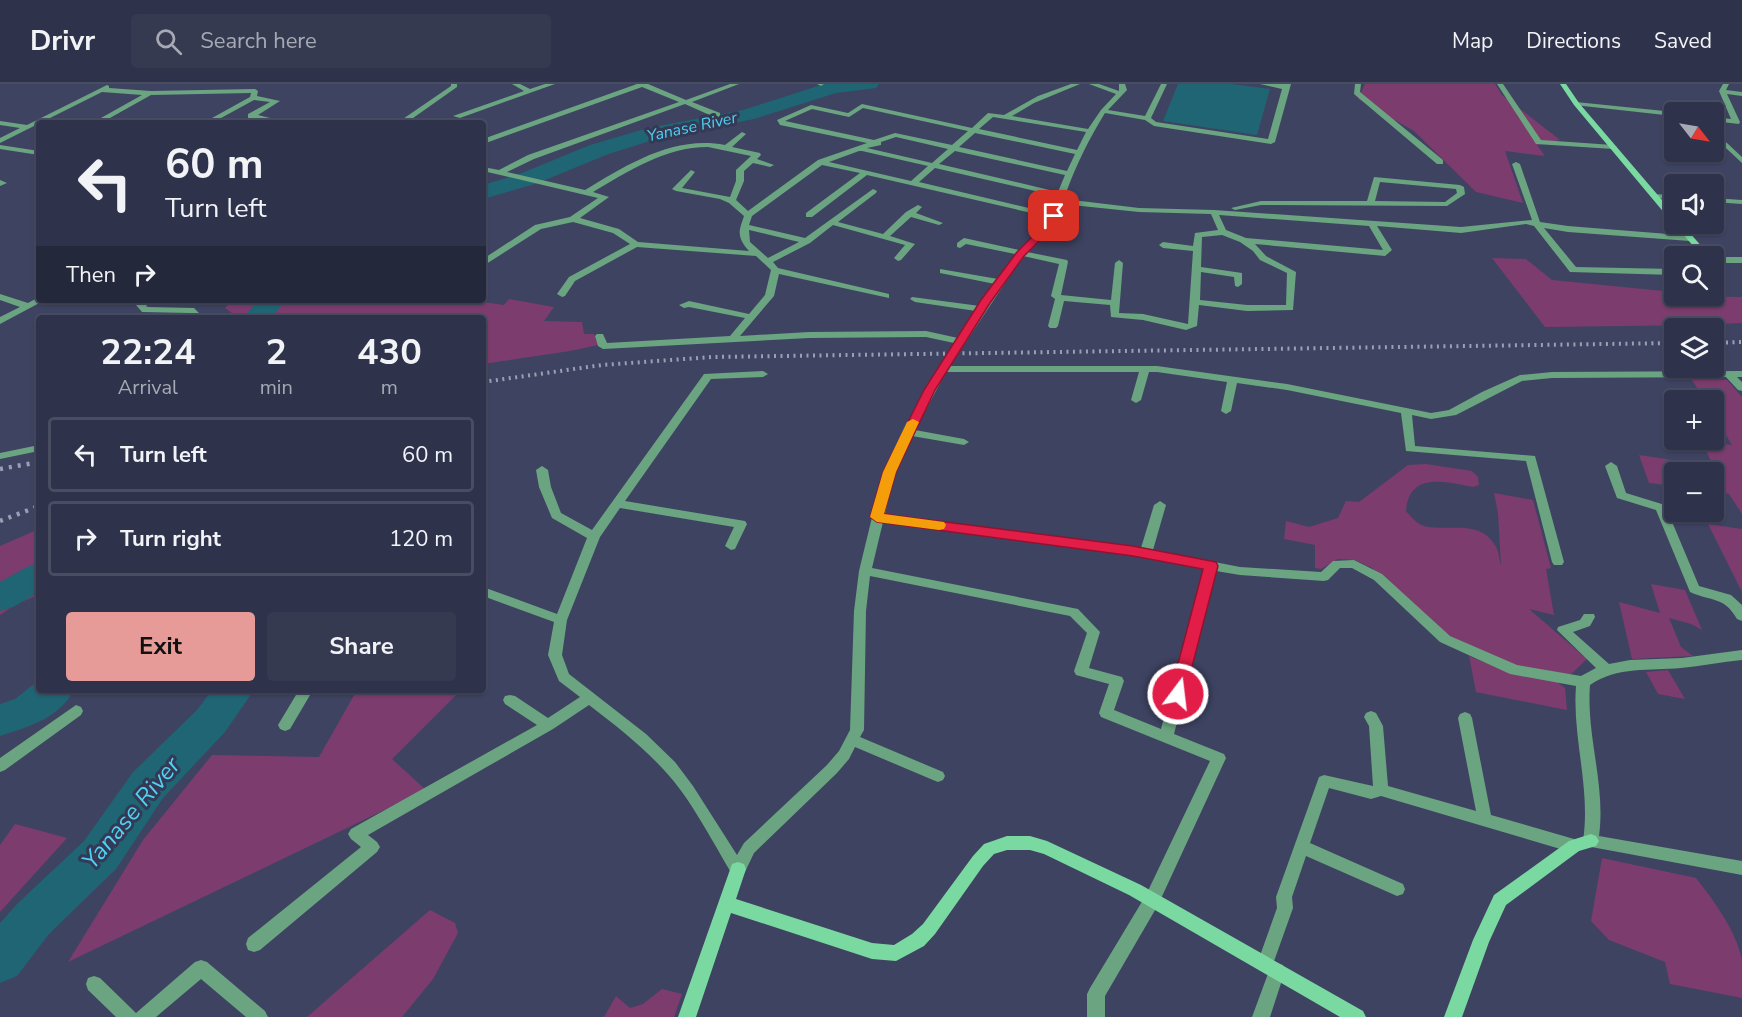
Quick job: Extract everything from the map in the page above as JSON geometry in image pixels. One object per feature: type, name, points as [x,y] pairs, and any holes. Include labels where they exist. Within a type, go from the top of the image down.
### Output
[{"type":"street","points":[[43,120],[114,84]]},
{"type":"street","points":[[406,120],[443,97],[454,87],[454,84]]},
{"type":"street","points":[[515,84],[530,92]]},
{"type":"street","points":[[457,116],[552,84]]},
{"type":"street","points":[[486,141],[642,84],[717,115]]},
{"type":"street","points":[[502,172],[531,157],[736,84]]},
{"type":"street","points":[[1006,117],[1016,109],[1043,96],[1077,84]]},
{"type":"street","points":[[687,1017],[738,869],[749,848],[832,769],[844,755],[857,730],[859,631],[865,572],[889,472],[942,369],[960,341],[1020,254],[1050,225],[1069,174],[1090,131],[1121,89],[1092,84]]},
{"type":"street","points":[[1146,118],[1164,84]]},
{"type":"street","points":[[1103,111],[1146,118],[1154,124],[1271,142],[1287,86],[1263,84]]},
{"type":"street","points":[[1347,84],[1358,85],[1356,93],[1440,162]]},
{"type":"street","points":[[1500,84],[1539,142],[1613,147]]},
{"type":"street","points":[[1563,84],[1576,104],[1664,207]]},
{"type":"street","points":[[1724,87],[1742,94]]},
{"type":"street","points":[[1724,87],[1736,122],[1724,120]]},
{"type":"street","points":[[102,90],[151,93],[255,92],[253,98]]},
{"type":"street","points":[[102,120],[151,93]]},
{"type":"street","points":[[213,120],[253,98],[277,101],[251,116],[271,120]]},
{"type":"street","points":[[1576,104],[1664,113]]},
{"type":"street","points":[[878,143],[783,123],[781,120],[812,107],[849,115],[862,106],[1080,153]]},
{"type":"street","points":[[912,184],[991,115],[1090,131]]},
{"type":"street","points":[[0,123],[29,127]]},
{"type":"street","points":[[0,141],[36,123]]},
{"type":"street","points":[[725,149],[742,134]]},
{"type":"street","points":[[755,254],[745,241],[743,226],[748,215],[821,162],[896,135],[1069,174]]},
{"type":"street","points":[[1724,143],[1742,161]]},
{"type":"street","points":[[585,193],[653,155],[703,145],[757,155],[740,170],[740,182],[732,201]]},
{"type":"street","points":[[0,147],[36,152]]},
{"type":"street","points":[[862,149],[1061,198],[1139,210],[1216,212],[1461,230],[1526,222],[1568,229],[1690,238]]},
{"type":"street","points":[[752,160],[770,165]]},
{"type":"street","points":[[821,162],[864,174],[1054,216]]},
{"type":"street","points":[[1516,164],[1537,224],[1573,270],[1664,272]]},
{"type":"street","points":[[486,169],[605,197],[573,219],[538,227],[486,261]]},
{"type":"street","points":[[691,172],[676,189],[722,197],[732,201],[748,215]]},
{"type":"street","points":[[809,214],[864,174]]},
{"type":"street","points":[[1216,212],[1261,203],[1370,204],[1447,204],[1461,194],[1460,188],[1377,179],[1370,204]]},
{"type":"street","points":[[768,261],[807,241],[873,191]]},
{"type":"street","points":[[1655,196],[1664,197]]},
{"type":"street","points":[[1724,201],[1742,202]]},
{"type":"street","points":[[885,236],[918,207]]},
{"type":"street","points":[[1216,212],[1223,232]]},
{"type":"street","points":[[909,214],[939,223]]},
{"type":"street","points":[[573,219],[616,231],[636,244],[755,254],[768,261],[775,270],[886,296]]},
{"type":"street","points":[[833,223],[911,244],[898,258]]},
{"type":"street","points":[[1242,240],[1385,253],[1388,250],[1371,223]]},
{"type":"street","points":[[743,226],[807,241]]},
{"type":"street","points":[[1119,263],[1114,315],[1143,317],[1186,327],[1191,326],[1195,302],[1198,235],[1223,232],[1242,240],[1256,249],[1263,258],[1292,272],[1290,308],[1247,308],[1195,302]]},
{"type":"street","points":[[1687,234],[1697,246]]},
{"type":"street","points":[[960,245],[964,241],[1064,262],[1056,296],[1114,303]]},
{"type":"street","points":[[562,294],[572,279],[636,244]]},
{"type":"street","points":[[1163,245],[1197,249]]},
{"type":"street","points":[[1724,260],[1742,260]]},
{"type":"street","points":[[1195,269],[1239,275],[1238,284]]},
{"type":"street","points":[[734,337],[769,296],[775,270]]},
{"type":"street","points":[[944,271],[1000,282]]},
{"type":"street","points":[[0,297],[28,306]]},
{"type":"street","points":[[1053,326],[1060,298]]},
{"type":"street","points":[[915,299],[981,309]]},
{"type":"street","points":[[0,321],[36,302]]},
{"type":"street","points":[[144,303],[141,305],[145,310],[191,310],[196,315]]},
{"type":"street","points":[[684,305],[751,316]]},
{"type":"street","points":[[600,336],[603,346],[734,337],[926,334],[960,341]]},
{"type":"street","points":[[942,369],[1145,369],[1287,387],[1431,416],[1452,413],[1520,378],[1552,375],[1742,374]]},
{"type":"street","points":[[1136,400],[1145,369]]},
{"type":"street","points":[[738,869],[670,766],[641,738],[564,677],[555,656],[561,620],[594,536],[708,376],[764,374]]},
{"type":"street","points":[[1730,375],[1742,388]]},
{"type":"street","points":[[1226,411],[1233,379]]},
{"type":"street","points":[[1406,411],[1410,448],[1531,458],[1558,562]]},
{"type":"street","points":[[908,432],[964,442]]},
{"type":"street","points":[[0,456],[36,449]]},
{"type":"street","points":[[1611,466],[1621,495],[1661,508],[1694,589],[1705,595],[1727,598],[1735,602],[1742,616]]},
{"type":"street","points":[[542,470],[545,487],[555,515],[594,536]]},
{"type":"street","points":[[617,504],[741,524],[731,546]]},
{"type":"street","points":[[1146,553],[1160,505]]},
{"type":"street","points":[[877,517],[1146,553],[1240,571],[1324,577],[1337,564],[1354,564],[1378,577],[1445,639],[1515,670],[1583,682]]},
{"type":"street","points":[[1166,737],[1211,566]]},
{"type":"street","points":[[865,572],[1074,612],[1094,632],[1082,671],[1117,681],[1106,713],[1219,758],[1152,900],[1096,994],[1096,1017]]},
{"type":"street","points":[[486,592],[561,620]]},
{"type":"street","points":[[1590,617],[1585,623],[1563,630],[1606,669]]},
{"type":"street","points":[[1591,841],[1595,807],[1580,705],[1583,682],[1594,672],[1606,669],[1742,655]]},
{"type":"street","points":[[285,725],[304,693]]},
{"type":"street","points":[[254,944],[372,847],[356,834],[548,725],[589,698]]},
{"type":"street","points":[[510,700],[548,725]]},
{"type":"street","points":[[0,766],[76,711]]},
{"type":"street","points":[[1371,717],[1376,726],[1381,790]]},
{"type":"street","points":[[1466,718],[1485,821]]},
{"type":"street","points":[[852,740],[938,776]]},
{"type":"street","points":[[1262,1017],[1285,908],[1284,897],[1324,781],[1371,793],[1381,790],[1574,846]]},
{"type":"street","points":[[1453,1017],[1481,940],[1500,900],[1574,846],[1591,841],[1742,868]]},
{"type":"street","points":[[727,904],[872,951],[896,953],[913,944],[929,928],[989,849],[996,845],[1030,843],[1047,848],[1152,900],[1357,1017]]},
{"type":"street","points":[[1301,846],[1397,889]]},
{"type":"street","points":[[144,1017],[201,968],[259,1017]]},
{"type":"street","points":[[94,984],[129,1017]]},
{"type":"shaded area","points":[[1178,84],[1232,84],[1270,89],[1257,135],[1163,121]]},
{"type":"shaded area","points":[[1365,84],[1495,84],[1502,95],[1560,140],[1537,145],[1545,156],[1505,151],[1523,203],[1476,192],[1414,131],[1358,99]]},
{"type":"shaded area","points":[[1492,258],[1526,259],[1552,280],[1664,291],[1664,306],[1724,306],[1724,297],[1742,297],[1742,323],[1724,324],[1724,318],[1664,318],[1664,325],[1545,327]]},
{"type":"shaded area","points":[[509,299],[554,307],[544,321],[582,322],[584,334],[594,334],[598,345],[486,364],[486,315],[263,315],[264,311],[276,303],[486,302],[504,305]]},
{"type":"shaded area","points":[[229,303],[266,303],[252,315],[232,313],[225,308]]},
{"type":"shaded area","points":[[1692,380],[1727,380],[1742,397],[1742,514],[1729,494],[1724,493],[1724,462],[1711,462],[1706,450],[1724,450],[1724,444],[1732,445],[1724,432],[1724,390],[1698,390]]},
{"type":"shaded area","points":[[1639,455],[1686,462],[1664,462],[1664,485],[1649,483]]},
{"type":"shaded area","points":[[1426,464],[1472,471],[1478,477],[1479,485],[1473,487],[1430,482],[1421,485],[1409,498],[1406,511],[1424,526],[1464,528],[1482,532],[1496,547],[1501,565],[1498,513],[1494,493],[1533,500],[1551,568],[1546,569],[1554,615],[1529,609],[1587,659],[1568,677],[1515,667],[1439,631],[1412,603],[1372,568],[1355,560],[1338,559],[1321,569],[1315,568],[1315,545],[1284,539],[1286,521],[1309,527],[1338,518],[1346,501],[1359,502],[1408,465]]},
{"type":"shaded area","points":[[1708,524],[1742,529],[1742,592]]},
{"type":"shaded area","points":[[36,530],[36,573],[0,591],[0,546]]},
{"type":"shaded area","points":[[36,582],[36,596],[16,604],[0,615],[0,603]]},
{"type":"shaded area","points":[[1651,584],[1685,590],[1702,630],[1691,624],[1669,618],[1681,647],[1693,656],[1632,659],[1619,602],[1660,613]]},
{"type":"shaded area","points":[[1469,656],[1505,671],[1557,682],[1565,688],[1567,710],[1476,692]]},
{"type":"shaded area","points":[[1668,670],[1685,699],[1658,694],[1646,672]]},
{"type":"shaded area","points":[[355,693],[458,693],[392,759],[426,790],[68,962],[143,840],[212,755],[319,757]]},
{"type":"shaded area","points":[[15,824],[67,838],[0,912],[0,845]]},
{"type":"shaded area","points":[[1602,858],[1696,878],[1717,906],[1735,938],[1742,960],[1742,998],[1670,984],[1665,962],[1609,940],[1591,921]]},
{"type":"shaded area","points":[[430,910],[455,923],[458,933],[433,979],[402,1017],[307,1017]]},
{"type":"shaded area","points":[[662,989],[682,994],[674,1017],[604,1017],[616,996],[630,1008],[643,1004]]},
{"type":"waterway","name":"Yanase River","points":[[486,191],[530,178],[598,150],[655,132],[747,115],[834,87],[869,84]]},
{"type":"waterway","name":"Yanase River","points":[[259,315],[270,303]]},
{"type":"waterway","name":"Yanase River","points":[[0,598],[36,578]]},
{"type":"waterway","name":"Yanase River","points":[[0,720],[29,710],[50,693]]},
{"type":"waterway","name":"Yanase River","points":[[0,960],[33,919],[100,855],[148,785],[211,721],[232,693]]},
{"type":"railway","points":[[1724,343],[1742,342]]},
{"type":"railway","points":[[486,382],[602,365],[712,357],[1664,343]]},
{"type":"railway","points":[[0,469],[36,463]]},
{"type":"railway","points":[[0,521],[36,507]]},
{"type":"slow traffic","points":[[913,422],[889,472],[877,517],[939,525]]},
{"type":"route","points":[[1054,216],[1050,225],[1020,254],[985,302],[930,390],[889,472],[877,517],[1133,551],[1211,566],[1178,694]]}]
